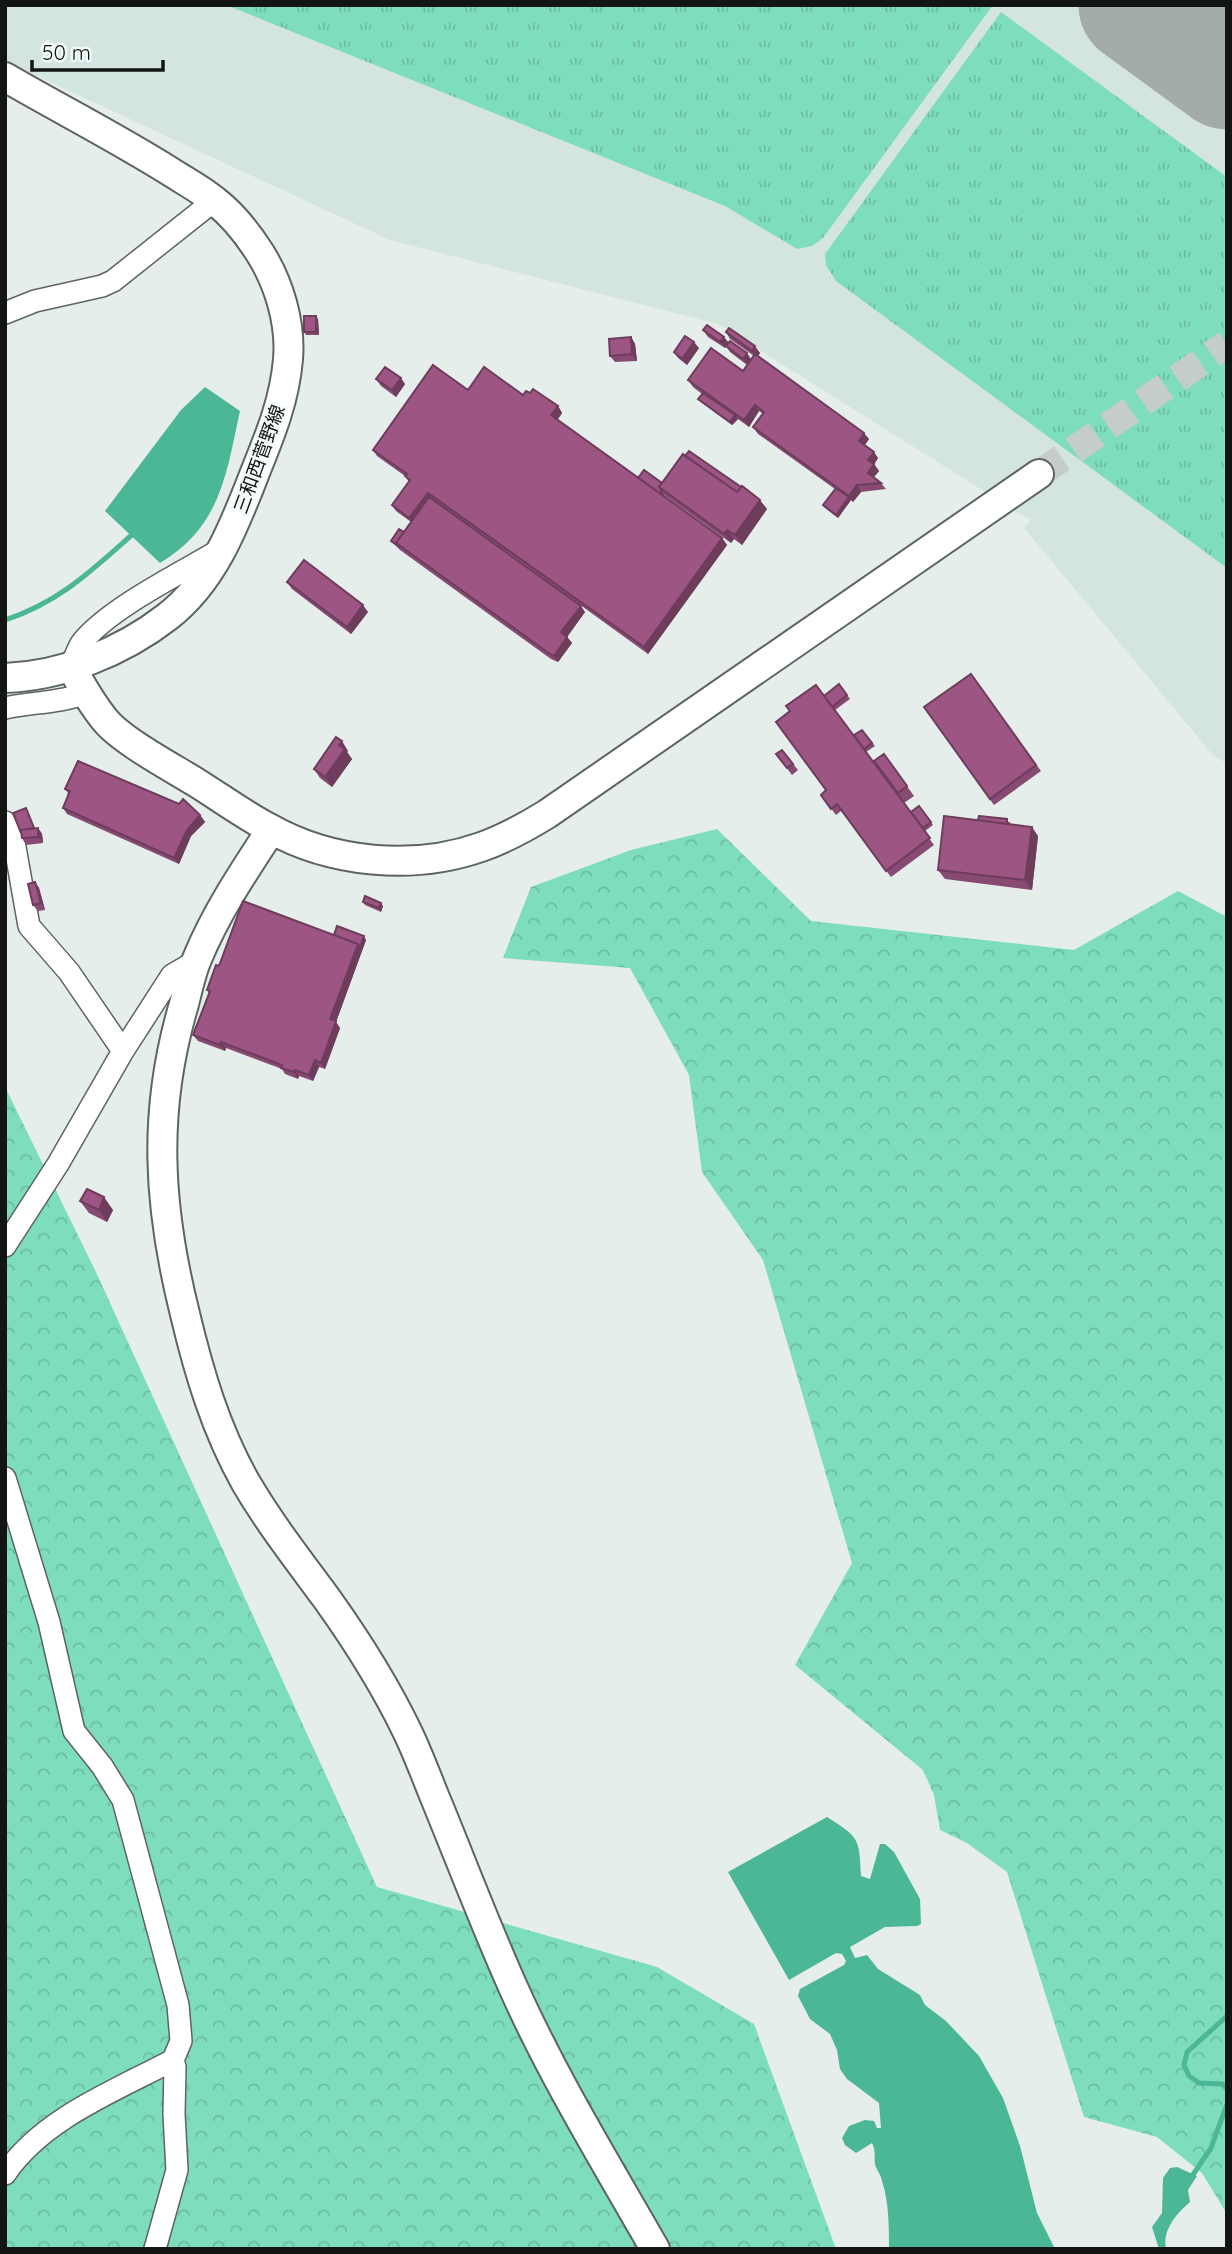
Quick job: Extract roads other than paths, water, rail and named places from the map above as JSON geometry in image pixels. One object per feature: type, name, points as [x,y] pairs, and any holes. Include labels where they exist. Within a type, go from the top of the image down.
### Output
[{"type":"street","name":"三和西菅野線","points":[[5,77],[148,158],[215,200],[240,224],[261,254],[278,288],[286,323],[288,356],[285,387],[278,415],[223,548],[191,594],[168,617],[100,657],[71,666],[5,678]]},
{"type":"street","points":[[5,313],[34,301],[102,286],[113,281],[215,200]]},
{"type":"street","points":[[71,666],[107,723],[132,742],[271,830],[314,847],[356,858],[416,860],[447,856],[479,848],[518,832],[547,814],[1039,474]]},
{"type":"street","points":[[5,708],[66,700],[86,693]]},
{"type":"street","points":[[5,822],[13,836],[29,926],[69,972],[123,1051]]},
{"type":"street","points":[[271,830],[229,894],[197,961],[176,1030],[165,1085],[161,1141],[166,1222],[196,1359],[211,1408],[247,1485],[364,1653],[387,1692],[410,1737],[512,1984],[538,2040],[655,2249]]},
{"type":"street","points":[[5,1245],[58,1164],[123,1051],[172,975],[197,961]]},
{"type":"street","points":[[5,1478],[49,1622],[74,1731],[102,1766],[122,1800],[178,2005],[181,2041],[173,2060],[177,2170],[155,2249]]},
{"type":"street","points":[[5,2175],[40,2134],[173,2060]]},
{"type":"waterway","points":[[5,620],[25,613],[74,584],[134,533]]},
{"type":"waterway","points":[[1227,2016],[1187,2052],[1184,2065],[1189,2076],[1199,2083],[1222,2084],[1227,2089]]},
{"type":"waterway","points":[[1190,2179],[1211,2148],[1227,2104]]},
{"type":"tunnel","points":[[1039,474],[1227,344]]}]
